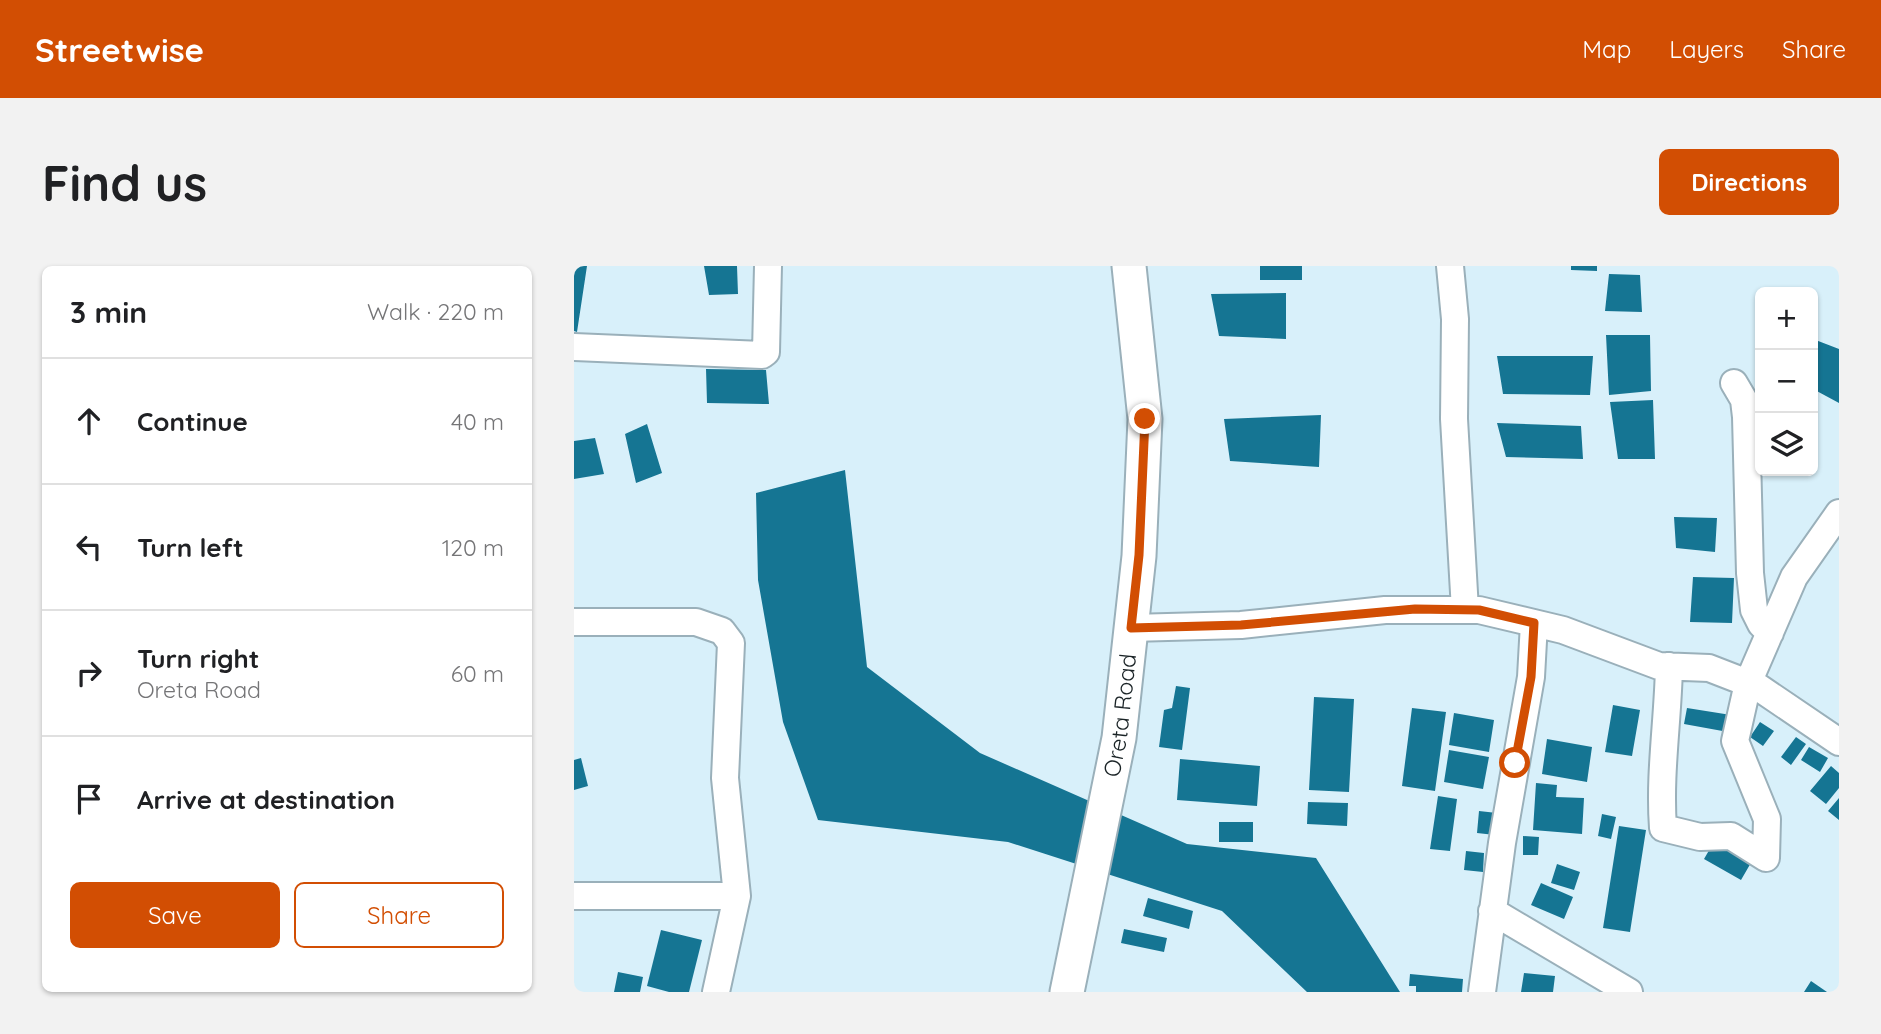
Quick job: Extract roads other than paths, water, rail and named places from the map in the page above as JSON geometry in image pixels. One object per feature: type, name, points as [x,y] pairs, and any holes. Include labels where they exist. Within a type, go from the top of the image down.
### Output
[{"type":"street","points":[[574,347],[762,355],[766,352],[768,266]]},
{"type":"street","name":"Oreta Road","points":[[1067,992],[1119,738],[1139,555],[1145,419],[1129,266]]},
{"type":"street","points":[[1450,266],[1455,320],[1454,419],[1465,610]]},
{"type":"street","points":[[1734,383],[1744,400],[1746,417],[1749,557],[1754,610],[1760,624],[1770,633]]},
{"type":"street","points":[[1669,666],[1660,787],[1662,828],[1700,837],[1731,836],[1766,858],[1767,819],[1735,741],[1748,683],[1794,577],[1839,513]]},
{"type":"street","points":[[1131,628],[1241,625],[1385,610],[1465,610],[1563,630],[1659,666],[1709,668],[1748,683],[1839,741]]},
{"type":"street","points":[[574,622],[696,622],[722,631],[731,643],[725,778],[737,896],[716,992]]},
{"type":"street","points":[[1482,992],[1492,911],[1531,677],[1534,623]]},
{"type":"street","points":[[574,896],[737,896]]},
{"type":"street","points":[[1492,911],[1629,992]]}]
